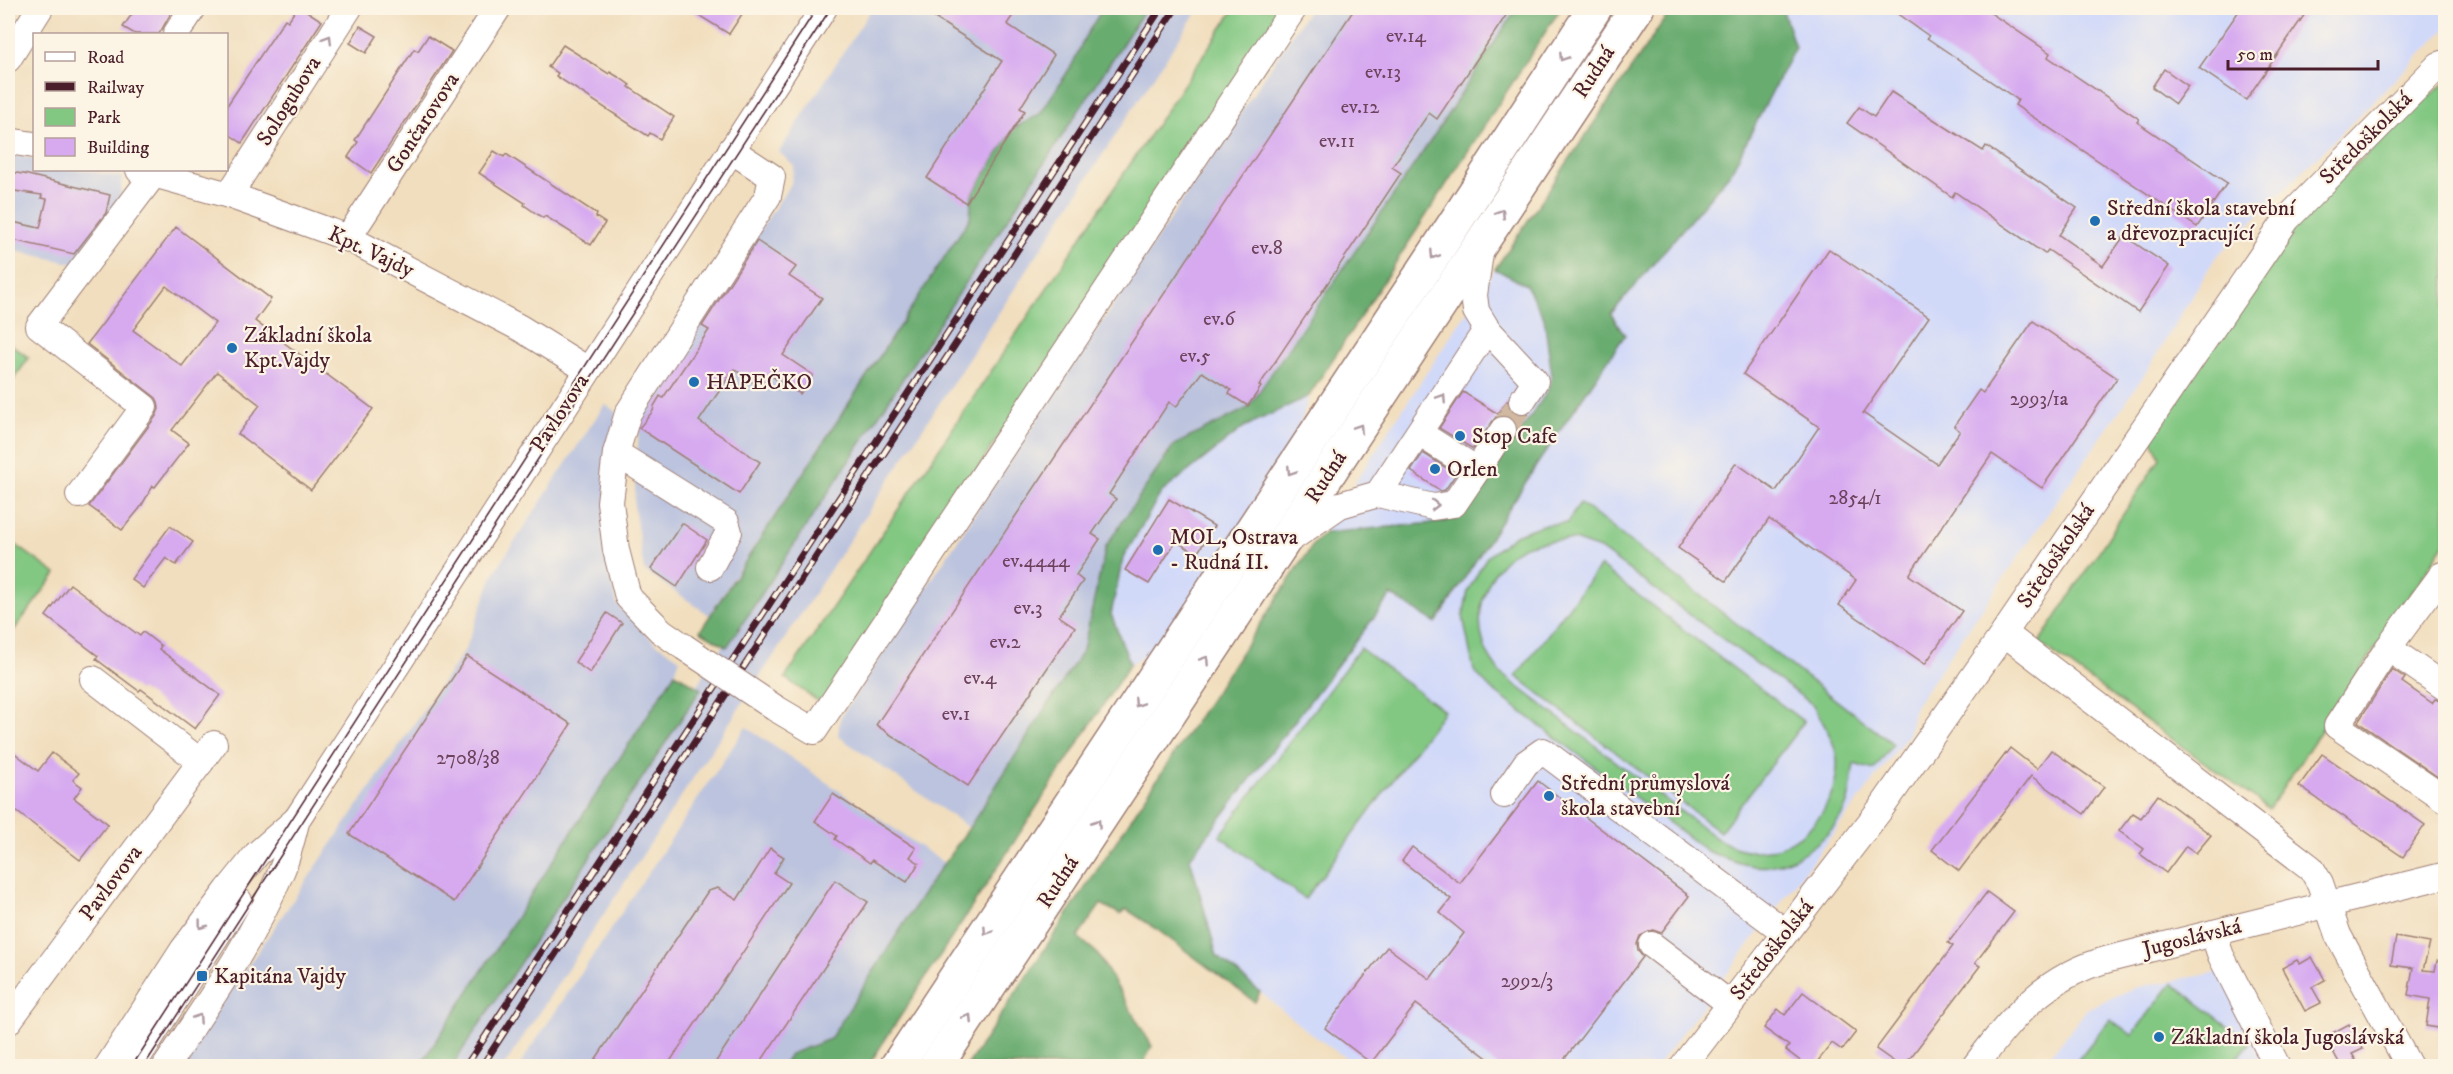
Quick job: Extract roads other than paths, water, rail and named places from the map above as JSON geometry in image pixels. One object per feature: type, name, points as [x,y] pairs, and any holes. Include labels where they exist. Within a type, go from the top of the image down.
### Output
[{"type":"highway","name":"Rudná","points":[[897,1066],[1595,8]]},
{"type":"highway","name":"Rudná","points":[[936,1066],[1637,8]]},
{"type":"street","points":[[8,59],[40,8]]},
{"type":"street","points":[[177,33],[193,8]]},
{"type":"street","name":"Sologubova","points":[[229,195],[349,8]]},
{"type":"street","name":"Gončarovova","points":[[348,238],[498,8]]},
{"type":"street","name":"Pavlovova","points":[[108,1066],[183,950],[257,854],[291,825],[825,8]]},
{"type":"street","points":[[731,150],[772,177],[768,196],[628,413],[616,453],[610,502],[616,550],[628,597],[661,631],[775,708],[814,731],[1294,8]]},
{"type":"street","name":"Středoškolská","points":[[1683,1066],[1879,812],[2286,219],[2439,65],[2445,63]]},
{"type":"street","points":[[8,141],[33,145]]},
{"type":"street","points":[[79,495],[144,407],[39,326],[146,172]]},
{"type":"street","name":"Kpt. Vajdy","points":[[146,172],[229,195],[348,238],[520,328],[588,370]]},
{"type":"street","points":[[1482,242],[1474,295],[1476,311],[1528,391]]},
{"type":"street","points":[[1378,494],[1487,329]]},
{"type":"street","points":[[1281,545],[1340,505],[1378,494],[1433,507],[1454,504],[1503,430]]},
{"type":"street","points":[[1419,433],[1477,470]]},
{"type":"street","points":[[616,453],[726,522],[729,532],[710,567]]},
{"type":"street","points":[[2445,574],[2388,648],[2337,726],[2445,800]]},
{"type":"street","points":[[2004,633],[2307,864],[2317,878],[2338,936],[2409,1066]]},
{"type":"street","points":[[2388,648],[2442,679]]},
{"type":"street","name":"Pavlovova","points":[[8,1022],[208,753],[93,679]]},
{"type":"street","points":[[1504,795],[1526,763],[1543,751],[1785,932]]},
{"type":"street","points":[[132,1066],[291,825]]},
{"type":"street","name":"Pavlovova","points":[[166,1066],[225,977],[264,907],[282,871],[291,825]]},
{"type":"street","name":"Jugoslávská","points":[[1975,1066],[2017,1014],[2043,990],[2062,977],[2099,961],[2445,875]]},
{"type":"street","points":[[2213,933],[2221,956],[2277,1066]]},
{"type":"street","points":[[1652,945],[1731,1004]]},
{"type":"tunnel","points":[[1503,430],[1522,401]]},
{"type":"tram line","points":[[132,1066],[817,8]]},
{"type":"tram line","points":[[144,1066],[831,8]]},
{"type":"railway","points":[[466,1066],[1161,8]]},
{"type":"railway","points":[[482,1066],[1176,8]]},
{"type":"place","name":"Střední škola stavební a dřevozpracující","points":[[2095,221]]},
{"type":"place","name":"Základní škola Kpt.Vajdy","points":[[232,348]]},
{"type":"place","name":"HAPEČKO","points":[[694,382]]},
{"type":"place","name":"Stop Cafe","points":[[1460,436]]},
{"type":"place","name":"Orlen","points":[[1435,469]]},
{"type":"place","name":"MOL, Ostrava - Rudná II.","points":[[1158,550]]},
{"type":"place","name":"Střední průmyslová škola stavební","points":[[1549,796]]},
{"type":"place","name":"Kapitána Vajdy","points":[[202,976]]},
{"type":"place","name":"Základní škola Jugoslávská","points":[[2159,1037]]}]
